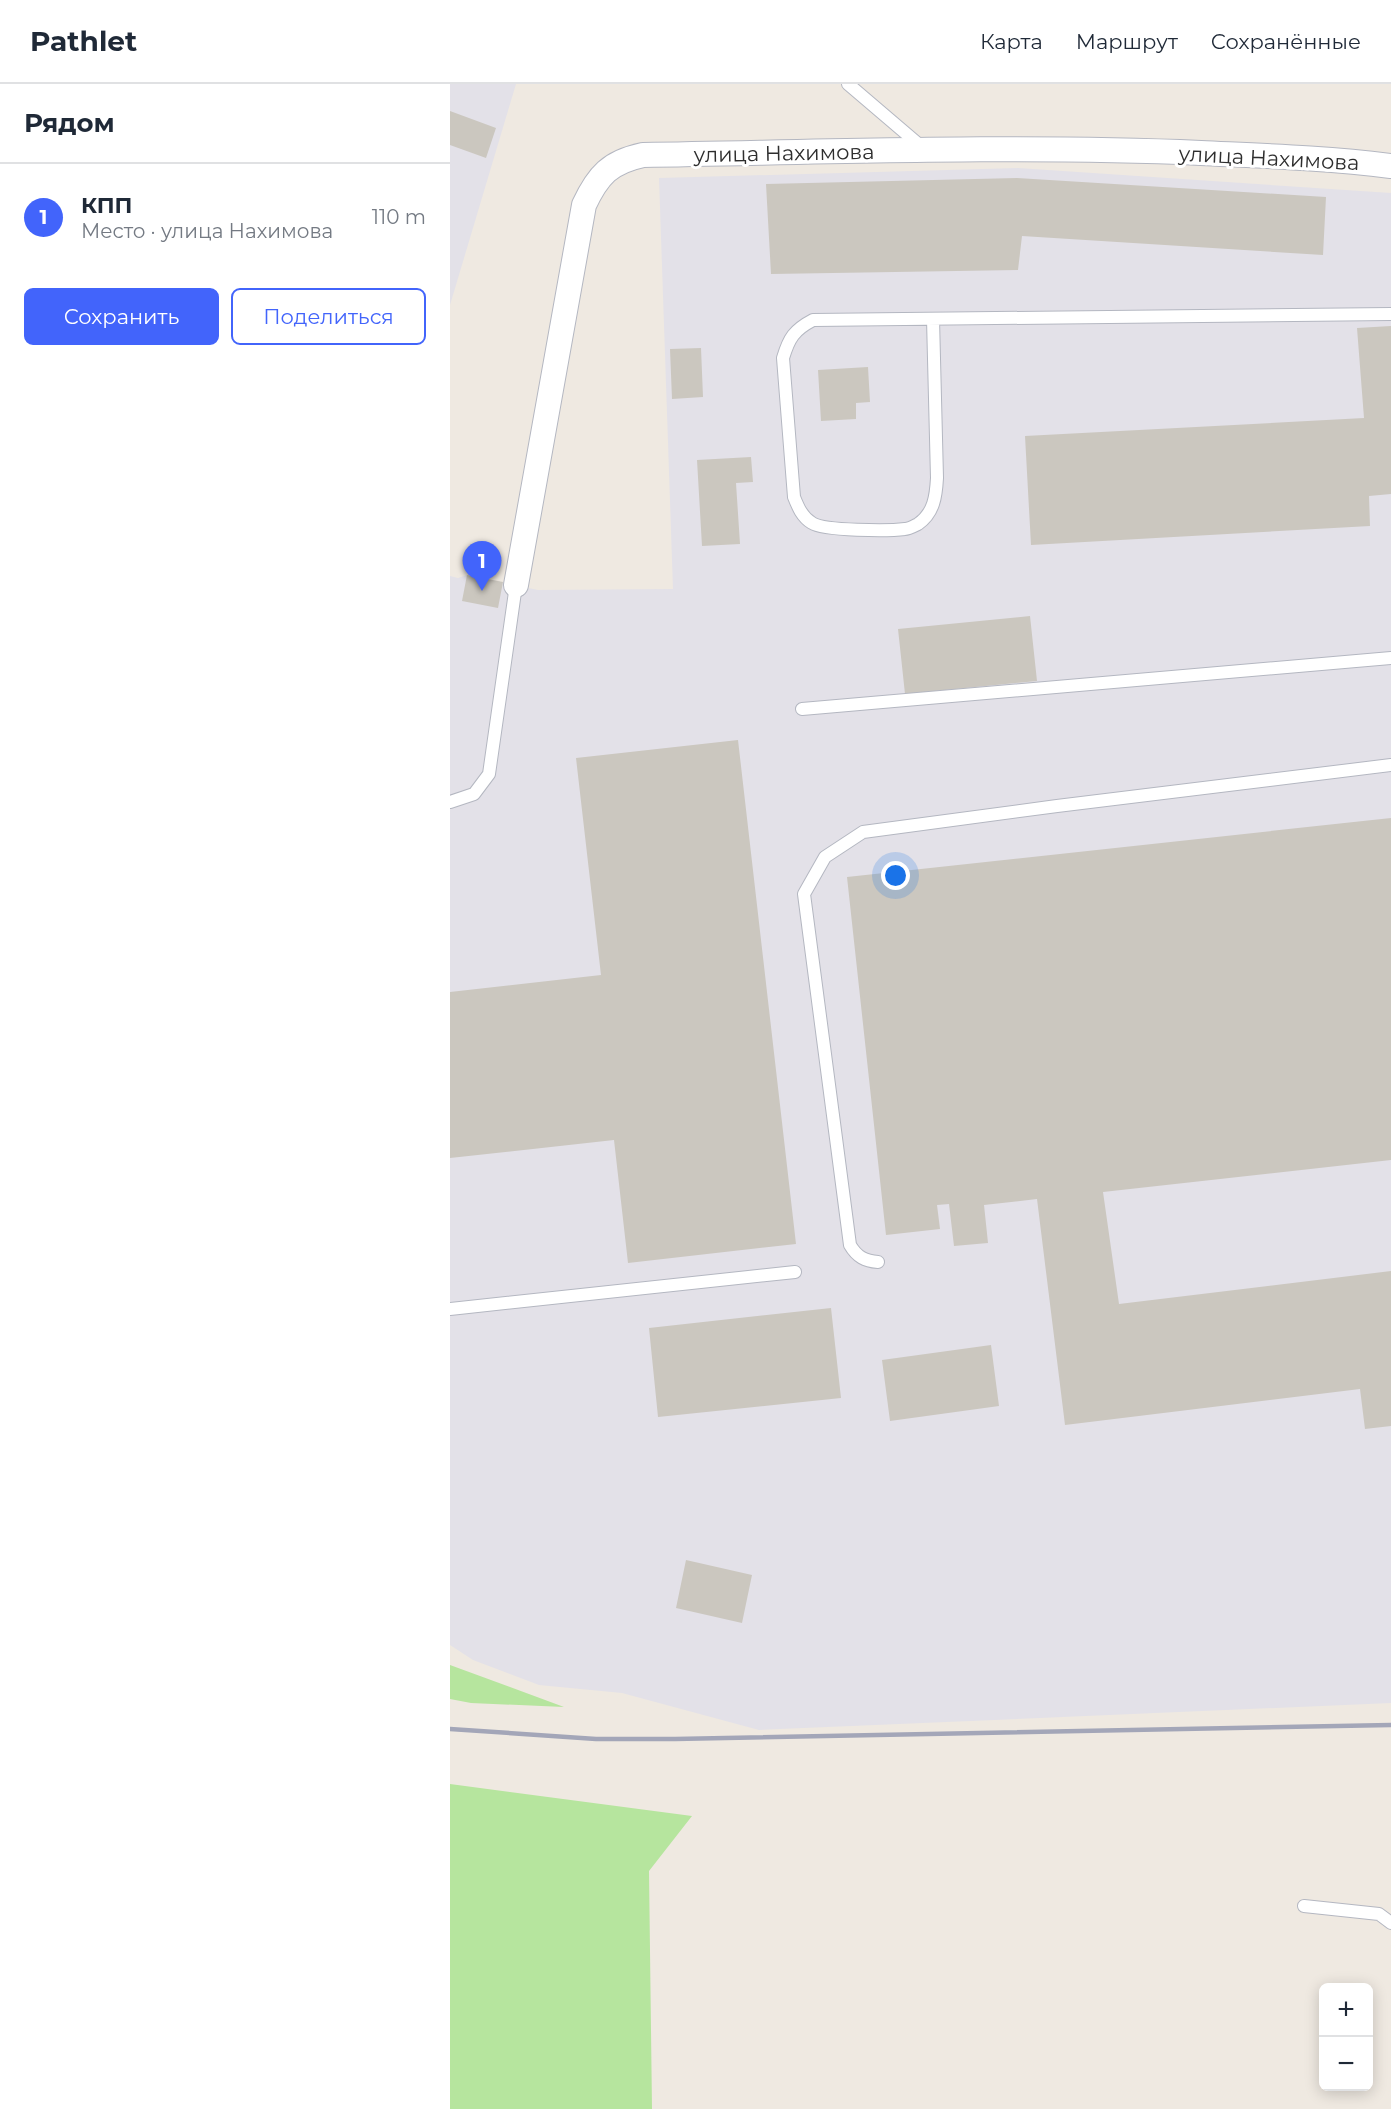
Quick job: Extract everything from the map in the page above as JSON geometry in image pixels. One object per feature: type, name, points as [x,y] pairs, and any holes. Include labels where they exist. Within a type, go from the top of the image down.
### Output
[{"type":"street","name":"улица Нахимова","points":[[516,585],[584,205],[592,187],[602,174],[613,166],[644,155],[1035,149],[1269,156],[1391,166]]},
{"type":"lane","points":[[848,84],[926,151]]},
{"type":"lane","points":[[933,319],[937,478],[936,499],[929,513],[919,523],[908,529],[832,529],[813,524],[801,513],[794,496],[783,358],[789,339],[801,326],[813,320],[1391,314]]},
{"type":"lane","points":[[450,802],[474,794],[489,774],[516,585]]},
{"type":"lane","points":[[802,709],[1391,658]]},
{"type":"lane","points":[[878,1262],[860,1257],[850,1245],[804,894],[825,857],[863,832],[1391,765]]},
{"type":"lane","points":[[450,1309],[795,1272]]},
{"type":"lane","points":[[1304,1906],[1378,1914],[1391,1923]]},
{"type":"shaded area","points":[[450,84],[516,84],[450,305]]},
{"type":"shaded area","points":[[1018,168],[1391,193],[1391,1703],[759,1730],[622,1693],[539,1685],[473,1660],[450,1645],[450,576],[458,578],[467,575],[538,590],[673,589],[659,178]]},
{"type":"green space","points":[[450,1665],[564,1707],[471,1703],[450,1699]]},
{"type":"green space","points":[[450,1784],[692,1816],[649,1871],[652,2109],[450,2109]]},
{"type":"building","points":[[450,111],[496,128],[486,158],[450,145]]},
{"type":"building","points":[[1017,178],[1326,197],[1323,255],[1022,236],[1018,270],[771,274],[766,184]]},
{"type":"building","points":[[1391,326],[1391,494],[1369,496],[1370,526],[1031,545],[1025,436],[1364,418],[1357,328]]},
{"type":"building","points":[[701,348],[703,397],[672,399],[670,349]]},
{"type":"building","points":[[868,367],[870,402],[856,403],[856,419],[821,421],[818,370]]},
{"type":"building","points":[[751,457],[753,482],[736,483],[740,544],[702,546],[697,460]]},
{"type":"building","points":[[467,575],[503,582],[498,608],[462,601]]},
{"type":"building","points":[[1030,616],[1037,681],[905,694],[898,629]]},
{"type":"building","points":[[738,740],[796,1244],[628,1263],[614,1140],[450,1158],[450,992],[601,975],[576,758]]},
{"type":"building","points":[[1391,818],[1391,1160],[1103,1192],[1119,1304],[1391,1271],[1391,1426],[1365,1429],[1360,1389],[1065,1425],[1037,1199],[984,1205],[988,1243],[954,1246],[949,1204],[937,1205],[940,1229],[886,1235],[847,877]]},
{"type":"building","points":[[831,1308],[841,1398],[658,1417],[649,1328]]},
{"type":"building","points":[[991,1345],[999,1406],[890,1421],[882,1360]]},
{"type":"building","points":[[686,1560],[752,1575],[742,1623],[676,1608]]},
{"type":"railway","points":[[450,1729],[596,1739],[675,1739],[1391,1725]]},
{"type":"place","name":"КПП","points":[[482,591]]}]
